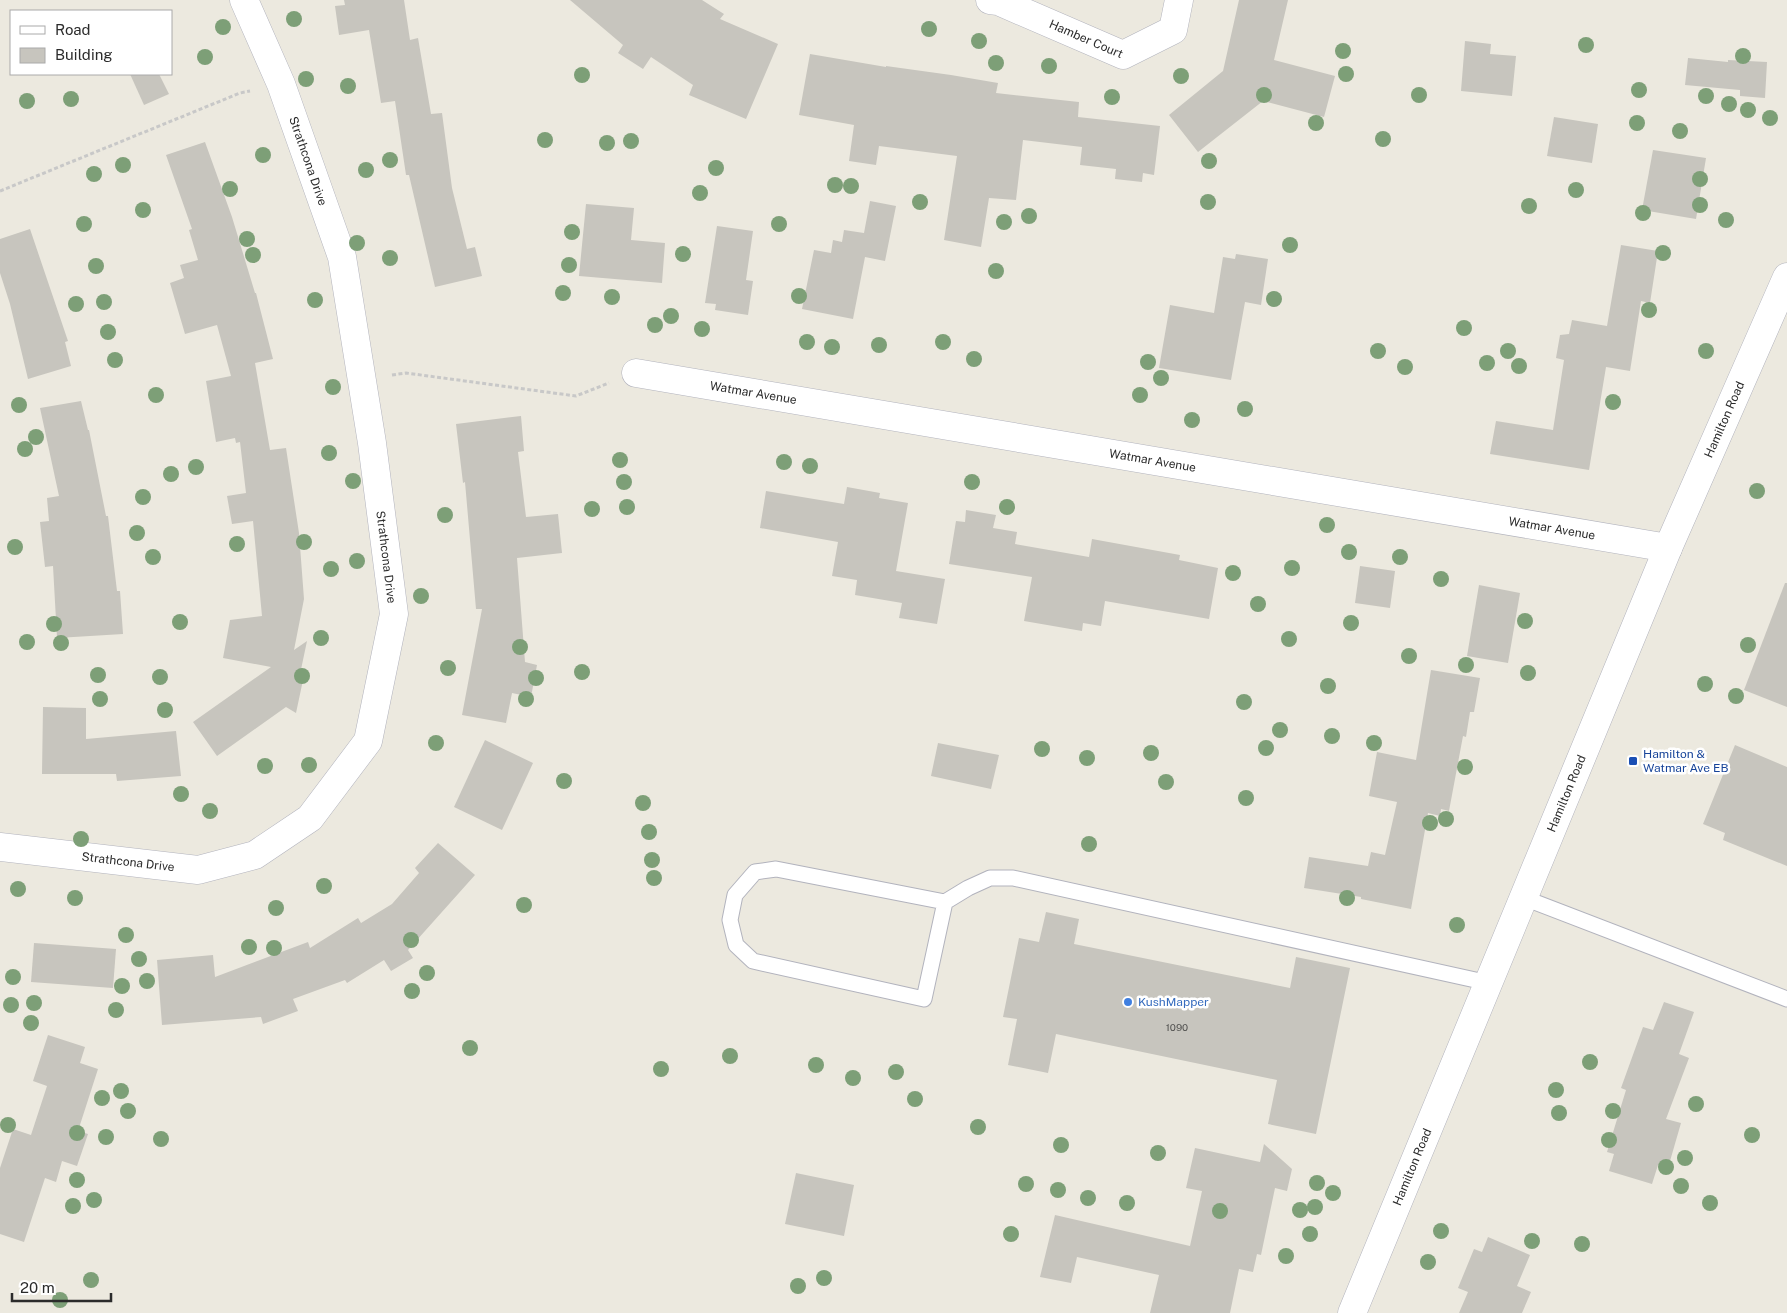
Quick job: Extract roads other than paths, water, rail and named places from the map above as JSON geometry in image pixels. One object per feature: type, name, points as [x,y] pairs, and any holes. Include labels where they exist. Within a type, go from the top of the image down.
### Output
[{"type":"street","name":"Strathcona Drive","points":[[0,847],[198,870],[255,855],[310,818],[368,740],[394,614],[372,443],[342,257],[281,84],[244,0]]},
{"type":"street","name":"Hamber Court","points":[[996,0],[1123,55],[1173,30],[1179,0]]},
{"type":"street","name":"Hamilton Road","points":[[1352,1313],[1668,548],[1787,277]]},
{"type":"street","name":"Watmar Avenue","points":[[636,373],[1668,548]]},
{"type":"lane","points":[[945,902],[924,998],[753,961],[736,945],[730,920],[735,895],[755,872],[776,869],[945,902],[968,888],[990,878],[1012,878],[1489,982]]},
{"type":"lane","points":[[1524,898],[1787,999]]},
{"type":"place","name":"Hamilton & Watmar Ave EB","points":[[1633,761]]},
{"type":"place","name":"KushMapper","points":[[1128,1002]]}]
